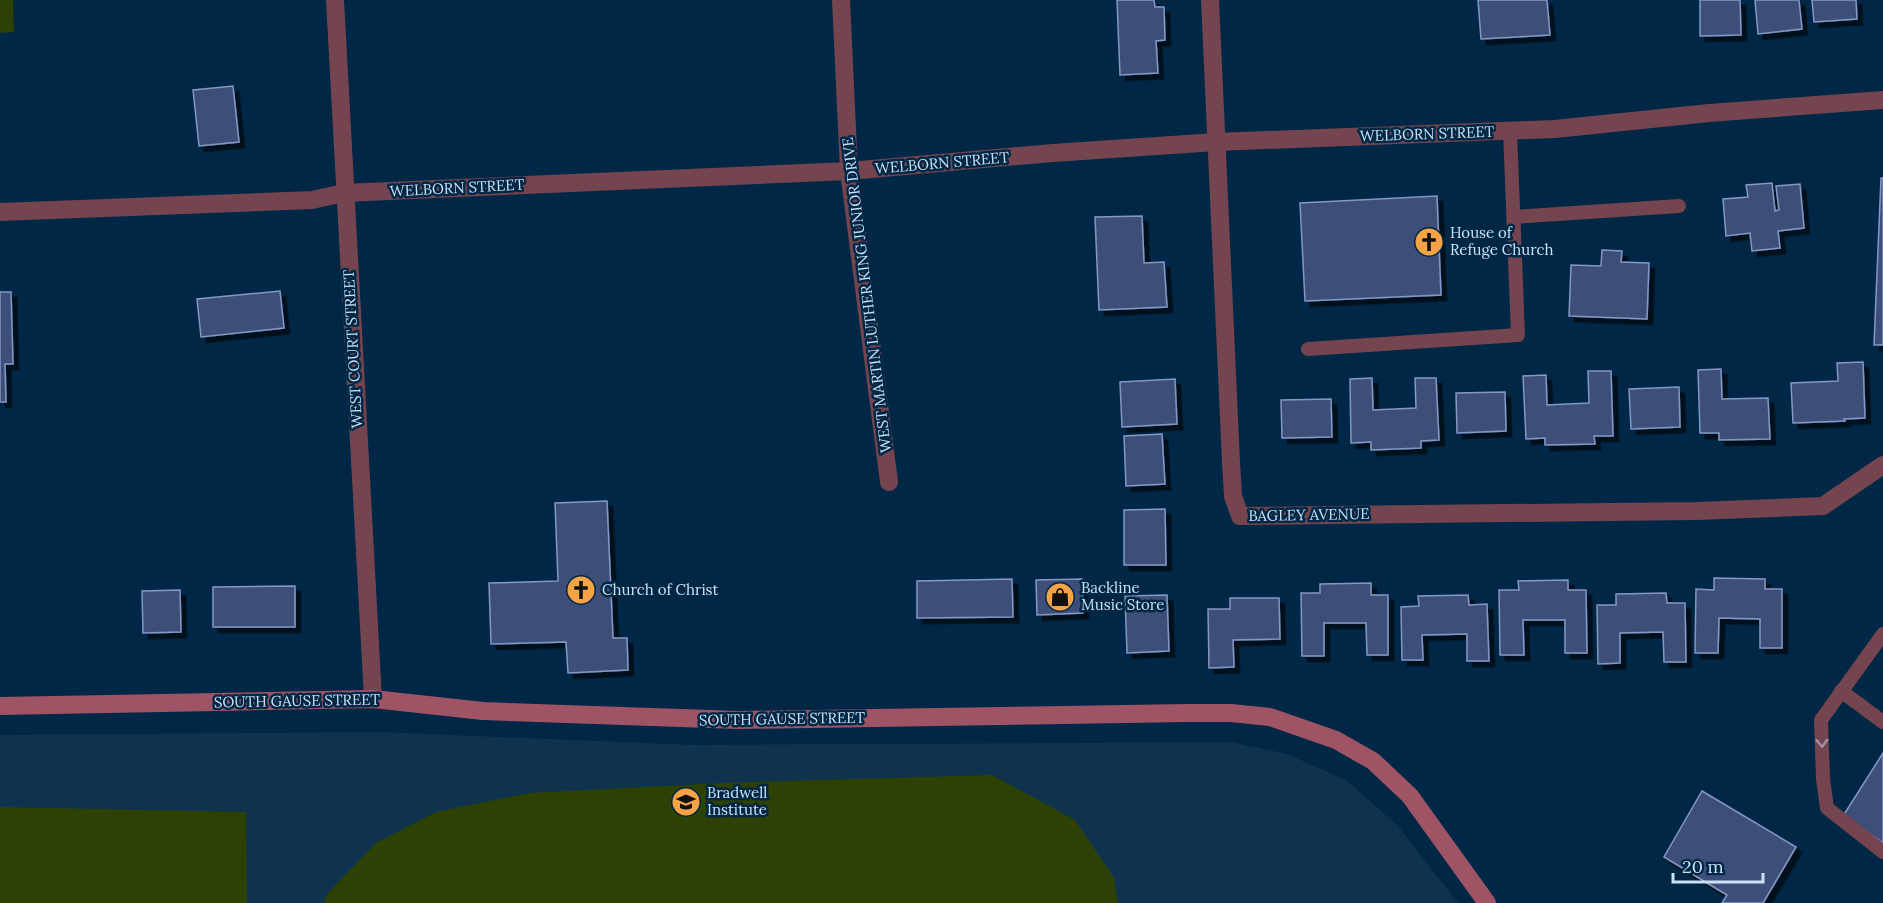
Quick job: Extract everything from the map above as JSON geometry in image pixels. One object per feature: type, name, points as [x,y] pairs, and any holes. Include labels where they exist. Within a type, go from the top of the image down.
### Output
[{"type":"street","name":"WEST COURT STREET","points":[[335,0],[373,699]]},
{"type":"street","name":"WEST MARTIN LUTHER KING JUNIOR DRIVE","points":[[841,0],[849,171],[889,482]]},
{"type":"street","name":"BAGLEY AVENUE","points":[[1210,0],[1231,462],[1233,496],[1240,516],[1697,511],[1823,506],[1883,465]]},
{"type":"street","name":"WELBORN STREET","points":[[0,212],[312,200],[344,193],[849,171],[1053,153],[1216,142],[1510,131],[1883,100]]},
{"type":"street","name":"SOUTH GAUSE STREET","points":[[0,706],[373,699],[483,711],[692,720],[1188,713],[1231,713],[1270,717],[1336,740],[1373,761],[1410,796],[1488,903]]},
{"type":"lane","points":[[1308,349],[1518,335],[1510,131]]},
{"type":"lane","points":[[1514,217],[1679,206]]},
{"type":"lane","points":[[1883,634],[1821,720],[1823,779],[1827,807],[1883,852]]},
{"type":"lane","points":[[1841,691],[1883,722]]},
{"type":"shaded area","name":"Bradwell Institute","points":[[378,732],[694,745],[1231,742],[1287,754],[1346,780],[1397,825],[1458,903],[0,903],[0,735]]},
{"type":"green space","points":[[0,0],[13,0],[14,32],[0,33]]},
{"type":"green space","points":[[992,775],[1075,820],[1114,878],[1118,903],[324,903],[327,894],[376,843],[436,812],[529,793],[723,783]]},
{"type":"green space","points":[[0,807],[246,812],[247,903],[0,903]]},
{"type":"building","points":[[1117,0],[1154,0],[1155,7],[1164,7],[1165,40],[1156,41],[1158,73],[1120,75]]},
{"type":"building","points":[[1478,0],[1547,0],[1550,35],[1481,39]]},
{"type":"building","points":[[1700,0],[1740,0],[1741,35],[1700,36]]},
{"type":"building","points":[[1755,0],[1799,0],[1802,29],[1758,34]]},
{"type":"building","points":[[1812,0],[1856,0],[1857,19],[1814,22]]},
{"type":"building","points":[[233,86],[239,142],[199,146],[193,90]]},
{"type":"building","points":[[1881,178],[1883,178],[1883,345],[1874,345]]},
{"type":"building","points":[[1772,183],[1775,211],[1779,210],[1776,186],[1800,184],[1804,228],[1778,231],[1780,248],[1752,251],[1750,233],[1726,236],[1723,199],[1748,197],[1746,185]]},
{"type":"building","points":[[1437,196],[1441,295],[1305,301],[1300,203]]},
{"type":"building","points":[[1142,216],[1144,263],[1164,262],[1167,307],[1099,310],[1095,217]]},
{"type":"building","points":[[1602,250],[1622,251],[1621,262],[1649,263],[1647,319],[1569,316],[1571,265],[1601,266]]},
{"type":"building","points":[[280,291],[284,328],[201,337],[197,299]]},
{"type":"building","points":[[0,292],[11,292],[13,364],[5,364],[6,402],[0,402]]},
{"type":"building","points":[[1863,362],[1865,418],[1793,423],[1791,383],[1838,381],[1837,363]]},
{"type":"building","points":[[1721,369],[1722,399],[1768,398],[1770,439],[1719,440],[1719,433],[1700,433],[1698,370]]},
{"type":"building","points":[[1588,371],[1611,371],[1613,436],[1594,436],[1595,444],[1545,445],[1545,438],[1526,439],[1523,376],[1546,375],[1547,405],[1589,403]]},
{"type":"building","points":[[1372,378],[1373,410],[1416,408],[1415,378],[1436,378],[1439,440],[1421,441],[1421,448],[1371,450],[1371,442],[1351,443],[1350,379]]},
{"type":"building","points":[[1175,379],[1177,424],[1122,427],[1120,382]]},
{"type":"building","points":[[1679,387],[1680,427],[1631,429],[1629,389]]},
{"type":"building","points":[[1505,392],[1506,431],[1457,433],[1456,393]]},
{"type":"building","points":[[1331,399],[1332,437],[1282,438],[1281,400]]},
{"type":"building","points":[[1162,434],[1165,484],[1126,486],[1124,436]]},
{"type":"building","points":[[607,501],[613,638],[627,638],[628,670],[568,673],[566,642],[491,644],[489,583],[558,581],[555,503]]},
{"type":"building","points":[[1165,509],[1166,565],[1124,565],[1124,510]]},
{"type":"building","points":[[1714,578],[1765,579],[1765,589],[1782,589],[1782,648],[1760,648],[1760,619],[1719,618],[1718,653],[1695,653],[1696,589],[1714,590]]},
{"type":"building","points":[[1012,579],[1013,617],[917,618],[917,581]]},
{"type":"building","name":"Backline Music Store","points":[[1082,579],[1083,613],[1037,615],[1036,580]]},
{"type":"building","points":[[1568,580],[1568,590],[1586,590],[1587,653],[1565,653],[1565,620],[1523,620],[1524,655],[1500,655],[1499,590],[1519,590],[1518,581]]},
{"type":"building","points":[[1371,583],[1371,595],[1388,595],[1388,655],[1367,655],[1366,623],[1324,623],[1324,656],[1302,656],[1301,593],[1320,593],[1320,584]]},
{"type":"building","points":[[295,586],[295,627],[213,627],[213,587]]},
{"type":"building","points":[[180,590],[181,632],[143,633],[142,591]]},
{"type":"building","points":[[1666,593],[1667,603],[1685,603],[1686,662],[1664,662],[1663,632],[1620,633],[1620,663],[1598,664],[1597,605],[1616,605],[1616,594]]},
{"type":"building","points":[[1167,595],[1169,651],[1127,653],[1125,596]]},
{"type":"building","points":[[1468,595],[1469,605],[1487,604],[1489,661],[1467,661],[1467,634],[1422,635],[1423,660],[1402,660],[1401,607],[1419,606],[1418,596]]},
{"type":"building","points":[[1230,598],[1279,598],[1280,639],[1233,640],[1234,667],[1209,668],[1208,609],[1230,609]]},
{"type":"building","points":[[1883,753],[1883,843],[1843,816]]},
{"type":"building","points":[[1702,791],[1796,847],[1763,903],[1722,903],[1727,895],[1664,857]]},
{"type":"place","name":"House of Refuge Church","points":[[1429,242]]},
{"type":"place","name":"Church of Christ","points":[[581,590]]},
{"type":"place","name":"Backline Music Store","points":[[1060,597]]},
{"type":"place","name":"Bradwell Institute","points":[[686,802]]}]
